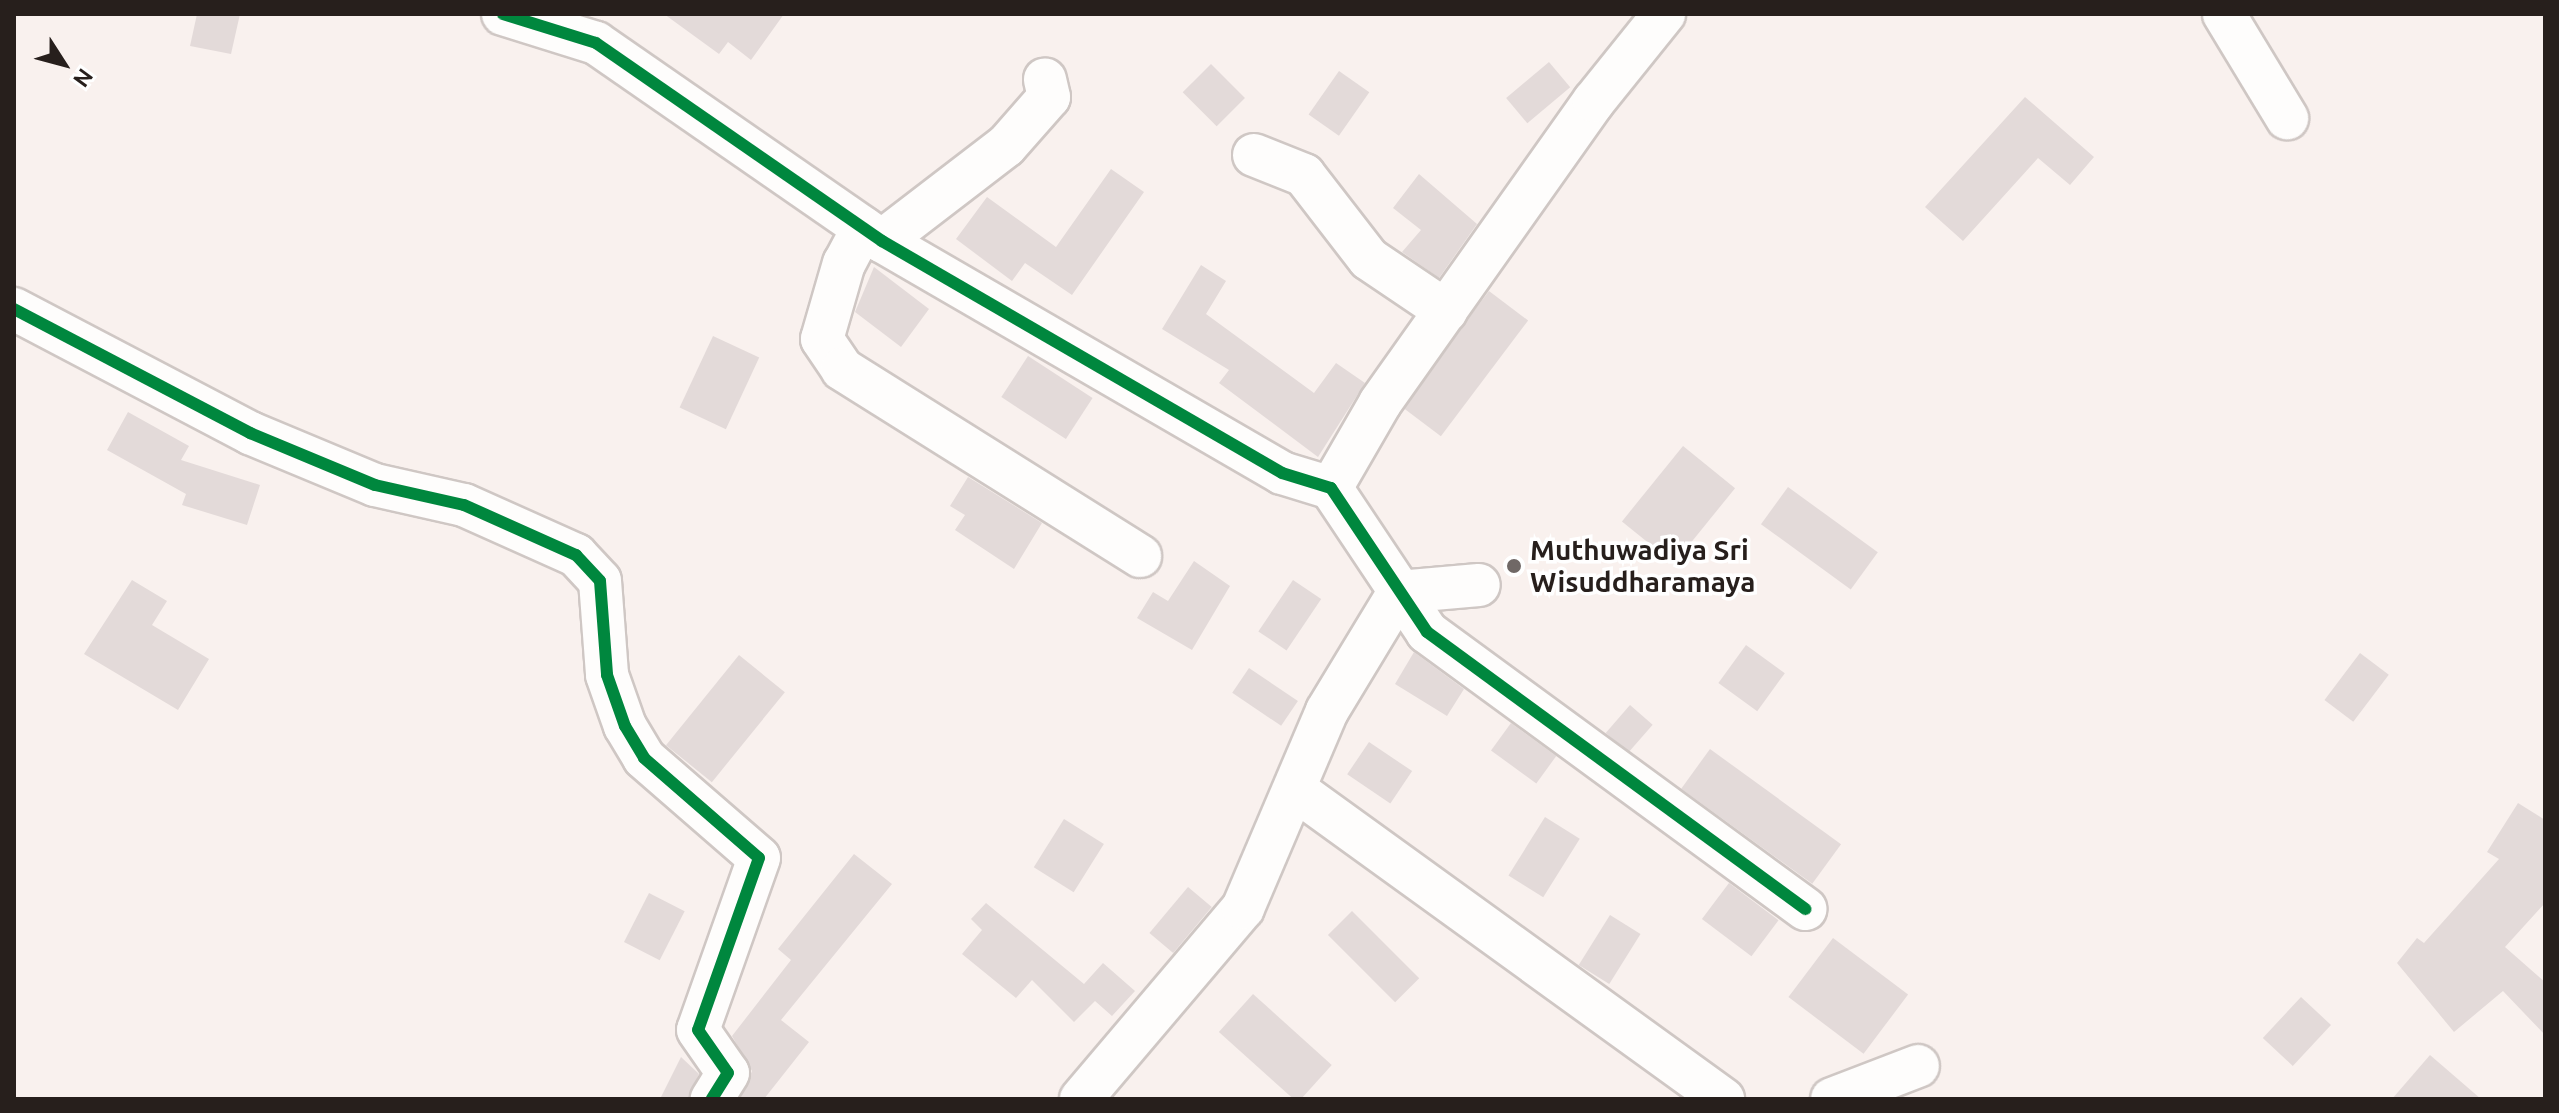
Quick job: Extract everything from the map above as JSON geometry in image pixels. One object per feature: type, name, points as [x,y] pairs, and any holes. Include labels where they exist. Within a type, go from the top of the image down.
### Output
[{"type":"street","points":[[503,14],[596,43],[872,234],[1282,473],[1331,488],[1427,632],[1805,909]]},
{"type":"street","points":[[1331,488],[1446,311],[1664,14]]},
{"type":"street","points":[[2224,14],[2287,118]]},
{"type":"street","points":[[1045,79],[1049,97],[1006,146],[872,234],[844,263],[822,339],[842,369],[1140,556]]},
{"type":"street","points":[[1254,155],[1304,175],[1369,259],[1446,311]]},
{"type":"street","points":[[14,309],[250,433],[375,485],[464,505],[576,555],[600,581],[607,675],[625,726],[644,758],[759,858],[698,1030],[728,1073],[712,1099]]},
{"type":"street","points":[[1399,592],[1479,585]]},
{"type":"street","points":[[1081,1099],[1243,908],[1297,791],[1327,711],[1399,592]]},
{"type":"street","points":[[1297,791],[1723,1099]]},
{"type":"street","points":[[1832,1099],[1918,1066]]},
{"type":"building","points":[[197,14],[240,14],[231,54],[190,46]]},
{"type":"building","points":[[664,14],[784,14],[751,60],[728,42],[719,54]]},
{"type":"building","points":[[1549,62],[1570,87],[1527,123],[1506,98]]},
{"type":"building","points":[[1211,64],[1245,98],[1217,126],[1183,92]]},
{"type":"building","points":[[1339,71],[1369,92],[1339,136],[1309,114]]},
{"type":"building","points":[[2025,97],[2094,157],[2070,185],[2038,158],[1963,241],[1925,207]]},
{"type":"building","points":[[1111,169],[1144,192],[1072,295],[1025,263],[1012,281],[956,239],[987,197],[1056,247]]},
{"type":"building","points":[[1419,174],[1477,224],[1439,278],[1402,252],[1421,230],[1393,208]]},
{"type":"building","points":[[1201,265],[1226,281],[1206,314],[1314,393],[1336,363],[1365,383],[1318,457],[1219,383],[1229,370],[1162,329]]},
{"type":"building","points":[[874,267],[929,309],[901,347],[855,312]]},
{"type":"building","points":[[1489,291],[1528,320],[1441,436],[1402,407]]},
{"type":"building","points":[[713,336],[759,358],[726,429],[680,408]]},
{"type":"building","points":[[1028,356],[1093,398],[1066,439],[1001,397]]},
{"type":"building","points":[[128,412],[189,446],[181,460],[260,485],[247,525],[182,505],[186,494],[107,450]]},
{"type":"building","points":[[1683,446],[1735,488],[1674,564],[1622,521]]},
{"type":"building","points":[[968,477],[1042,523],[1014,569],[955,530],[965,515],[950,506]]},
{"type":"building","points":[[1788,487],[1878,552],[1851,589],[1761,524]]},
{"type":"building","points":[[1194,561],[1230,586],[1192,650],[1137,618],[1153,592],[1168,601]]},
{"type":"building","points":[[132,580],[167,601],[152,625],[209,659],[178,710],[84,654]]},
{"type":"building","points":[[1293,580],[1321,599],[1287,650],[1258,631]]},
{"type":"building","points":[[1746,645],[1785,673],[1757,711],[1718,683]]},
{"type":"building","points":[[1414,652],[1464,689],[1447,716],[1395,684]]},
{"type":"building","points":[[2360,653],[2389,675],[2353,722],[2324,700]]},
{"type":"building","points":[[739,655],[785,692],[712,782],[666,745]]},
{"type":"building","points":[[1249,668],[1298,701],[1281,726],[1232,693]]},
{"type":"building","points":[[1630,705],[1653,725],[1628,753],[1606,733]]},
{"type":"building","points":[[1511,723],[1556,756],[1536,783],[1491,751]]},
{"type":"building","points":[[1369,742],[1412,771],[1390,803],[1347,774]]},
{"type":"building","points":[[1710,749],[1841,844],[1812,884],[1681,789]]},
{"type":"building","points":[[2518,803],[2545,820],[2545,903],[2505,947],[2545,982],[2545,1035],[2503,991],[2454,1032],[2397,963],[2417,938],[2424,943],[2499,859],[2487,852]]},
{"type":"building","points":[[1545,817],[1580,839],[1543,897],[1508,876]]},
{"type":"building","points":[[1064,819],[1104,844],[1074,892],[1034,867]]},
{"type":"building","points":[[854,854],[892,884],[781,1020],[809,1042],[764,1099],[740,1099],[752,1071],[732,1036],[791,960],[778,949]]},
{"type":"building","points":[[1729,883],[1779,920],[1751,956],[1702,919]]},
{"type":"building","points":[[1188,887],[1212,907],[1173,953],[1149,933]]},
{"type":"building","points":[[649,893],[685,911],[660,960],[624,942]]},
{"type":"building","points":[[986,903],[1084,984],[1103,963],[1135,991],[1112,1016],[1095,1001],[1074,1022],[1032,980],[1016,998],[962,954],[982,930],[971,919]]},
{"type":"building","points":[[1352,911],[1419,978],[1395,1002],[1328,935]]},
{"type":"building","points":[[1610,915],[1641,934],[1609,984],[1579,965]]},
{"type":"building","points":[[1833,938],[1908,995],[1864,1054],[1788,997]]},
{"type":"building","points":[[1253,994],[1332,1065],[1301,1099],[1293,1099],[1219,1032]]},
{"type":"building","points":[[2301,997],[2331,1025],[2293,1066],[2263,1038]]},
{"type":"building","points":[[2430,1055],[2481,1099],[2392,1099]]},
{"type":"building","points":[[681,1057],[699,1074],[688,1099],[660,1099]]},
{"type":"cycle path","points":[[503,14],[596,43],[882,241],[1282,473],[1331,488],[1427,632],[1805,909]]},
{"type":"cycle path","points":[[14,309],[250,433],[375,485],[464,505],[576,555],[600,581],[607,675],[625,726],[644,758],[759,858],[698,1030],[728,1073],[712,1099]]},
{"type":"place","name":"Muthuwadiya Sri Wisuddharamaya","points":[[1514,566]]}]
